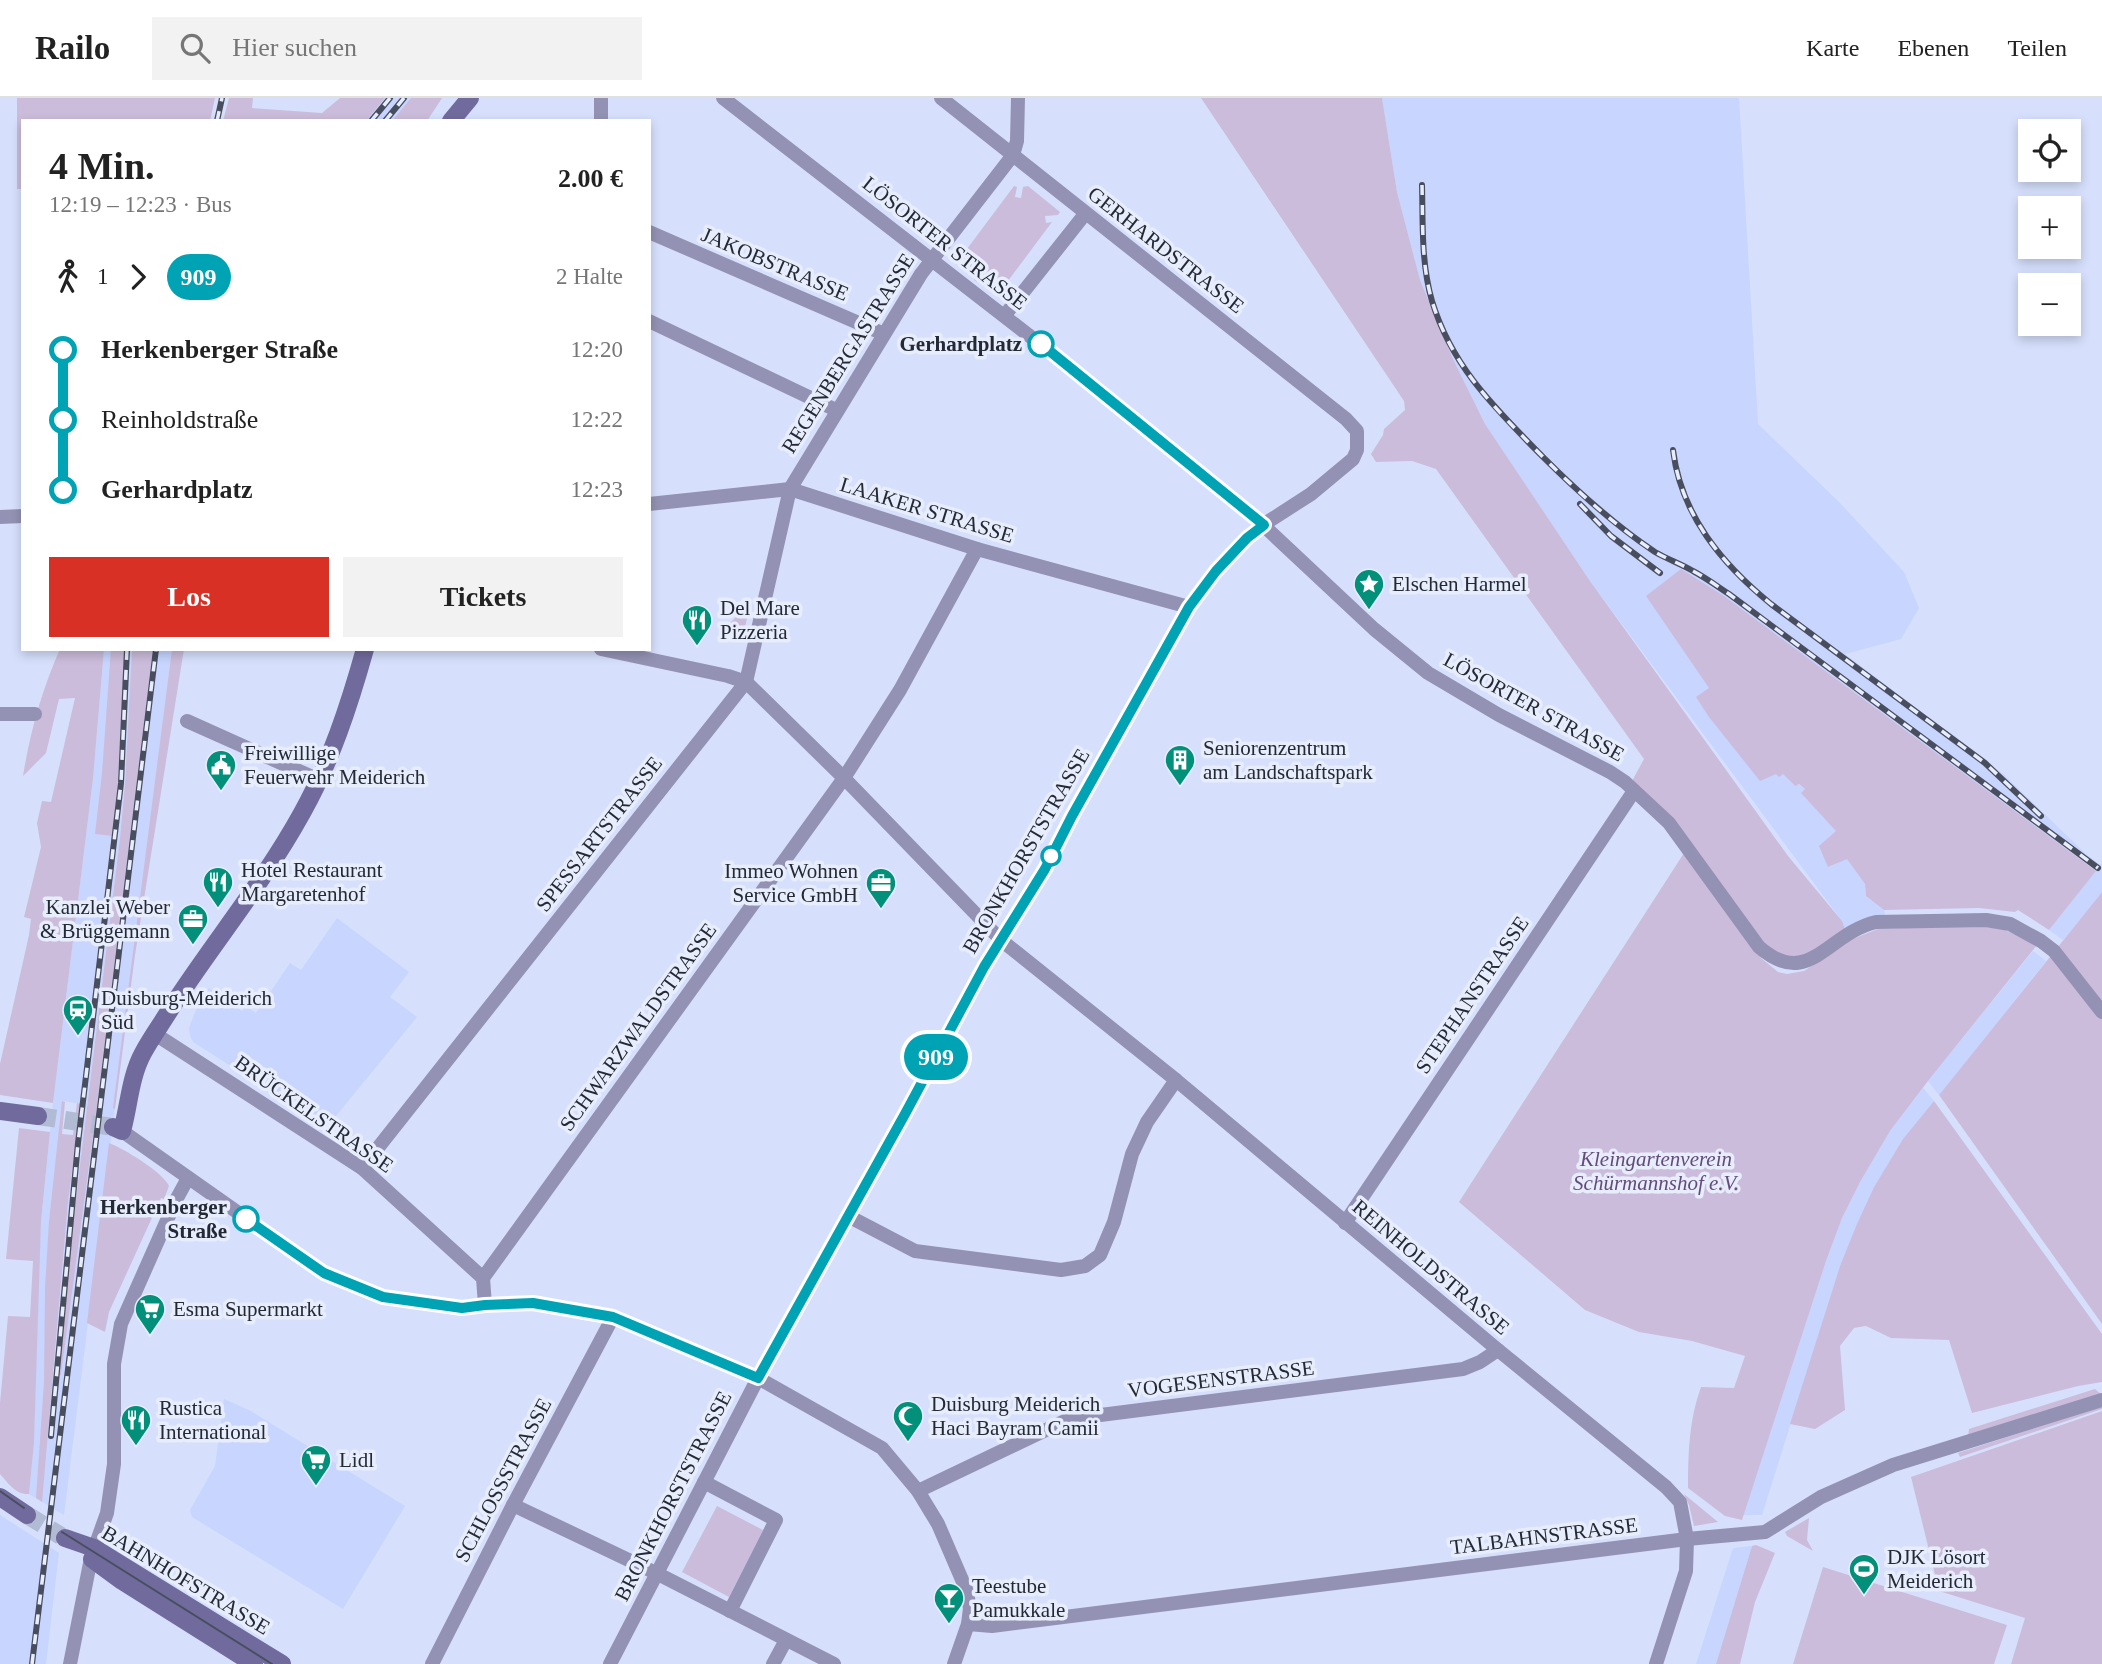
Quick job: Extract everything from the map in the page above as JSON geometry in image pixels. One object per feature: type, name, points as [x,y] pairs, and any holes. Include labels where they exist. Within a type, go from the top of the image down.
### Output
[{"type":"main road","points":[[453,119],[470,98]]},
{"type":"main road","points":[[117,1129],[142,1055],[282,847],[319,780],[341,729],[364,651]]},
{"type":"main road","points":[[0,1111],[38,1116]]},
{"type":"main road","points":[[0,1497],[27,1515]]},
{"type":"main road","name":"BAHNHOFSTRASSE","points":[[63,1537],[282,1664]]},
{"type":"main road","name":"BAHNHOFSTRASSE","points":[[92,1553],[121,1581],[254,1664]]},
{"type":"street","points":[[601,98],[601,119]]},
{"type":"street","name":"LÖSORTER STRASSE","points":[[723,98],[1005,316],[1264,525],[1374,629],[1428,673],[1499,715],[1610,772],[1634,791],[1669,823],[1759,947],[1772,958],[1793,964],[1807,962],[1856,928],[1876,922],[2000,922],[2023,930],[2054,951],[2102,1012]]},
{"type":"street","name":"GERHARDSTRASSE","points":[[941,98],[1346,419],[1357,432],[1358,440]]},
{"type":"street","name":"REGENBERGASTRASSE","points":[[790,489],[931,259],[1013,155],[1017,141],[1018,98]]},
{"type":"street","points":[[1005,316],[1085,214]]},
{"type":"street","name":"JAKOBSTRASSE","points":[[651,233],[884,334]]},
{"type":"street","points":[[651,322],[836,410]]},
{"type":"street","name":"BRONKHORSTSTRASSE","points":[[610,1664],[758,1378],[984,967],[1045,869],[1189,607],[1216,571],[1247,538],[1311,494],[1353,459],[1358,440]]},
{"type":"street","name":"LAAKER STRASSE","points":[[651,504],[790,489],[977,549],[1189,607]]},
{"type":"street","name":"SPESSARTSTRASSE","points":[[362,1168],[746,682],[790,489]]},
{"type":"street","points":[[0,517],[21,516]]},
{"type":"street","name":"SCHWARZWALDSTRASSE","points":[[483,1278],[844,778],[900,690],[977,549]]},
{"type":"street","name":"REINHOLDSTRASSE","points":[[610,651],[746,682],[844,778],[1001,940],[1175,1080],[1666,1487],[1681,1502],[1687,1539],[1686,1571],[1656,1664]]},
{"type":"street","points":[[0,713],[35,715]]},
{"type":"street","points":[[187,721],[319,780]]},
{"type":"street","name":"STEPHANSTRASSE","points":[[1345,1223],[1634,791]]},
{"type":"street","name":"BRÜCKELSTRASSE","points":[[155,1034],[362,1168],[483,1278]]},
{"type":"street","points":[[848,1216],[915,1251],[1061,1270],[1084,1266],[1100,1255],[1114,1222],[1132,1154],[1147,1122],[1175,1080]]},
{"type":"street","points":[[117,1129],[324,1273],[383,1297],[462,1308],[533,1303],[613,1317],[758,1378],[882,1448],[918,1491],[938,1524],[966,1589],[970,1608],[968,1624],[954,1664]]},
{"type":"street","points":[[70,1664],[92,1553],[107,1513],[114,1464],[114,1364],[119,1333],[188,1178]]},
{"type":"street","points":[[483,1278],[485,1305]]},
{"type":"street","name":"SCHLOSSSTRASSE","points":[[432,1664],[513,1504],[613,1317]]},
{"type":"street","name":"VOGESENSTRASSE","points":[[918,1491],[1069,1419],[1463,1369],[1498,1350]]},
{"type":"street","name":"TALBAHNSTRASSE","points":[[968,1624],[992,1626],[1687,1539],[1765,1532],[1821,1497],[1894,1465],[2102,1400]]},
{"type":"street","points":[[704,1482],[776,1520],[730,1611]]},
{"type":"street","points":[[513,1504],[834,1664]]},
{"type":"street","points":[[774,1664],[786,1640]]},
{"type":"shaded area","points":[[385,98],[411,98],[394,119],[368,119]]},
{"type":"shaded area","points":[[1382,98],[1739,98],[1758,424],[1840,503],[1904,572],[1919,608],[1901,639],[1845,654],[2002,773],[2086,854],[2100,865],[2102,863],[2102,892],[2063,940],[2049,930],[2096,871],[1813,662],[1710,688],[1794,786],[1798,784],[1805,789],[1802,793],[1837,831],[1829,867],[1847,858],[1865,884],[1866,896],[1884,910],[1885,915],[1845,929],[1842,921],[1590,581],[1485,424],[1453,359],[1420,280],[1397,192]]},
{"type":"shaded area","points":[[104,651],[132,651],[120,838],[74,1214],[58,1374],[61,1375],[153,651],[172,651],[64,1515],[29,1494],[34,1443],[41,1221],[93,779]],"holes":[[[63,1101],[81,1104],[68,1202],[53,1382],[49,1221]]]},
{"type":"shaded area","points":[[337,918],[409,972],[390,997],[417,1017],[327,1127],[193,1042],[189,1028],[209,988],[242,1011],[245,1006],[256,1013],[290,963],[301,970]]},
{"type":"shaded area","points":[[2033,951],[2046,961],[1939,1095],[1928,1081]]},
{"type":"shaded area","points":[[1923,1088],[1934,1101],[1903,1139],[1874,1187],[1840,1266],[1762,1515],[1743,1515],[1842,1218],[1890,1131]]},
{"type":"shaded area","points":[[224,1399],[249,1410],[405,1506],[343,1609],[192,1517],[190,1510],[215,1466]]},
{"type":"shaded area","points":[[0,1515],[59,1553],[46,1664],[0,1664]]},
{"type":"shaded area","points":[[1752,1546],[1716,1664],[1696,1664],[1733,1548]]},
{"type":"green space","points":[[17,98],[215,98],[210,119],[21,119],[21,189],[17,189]]},
{"type":"green space","points":[[229,98],[253,98],[252,108],[322,113],[340,98],[385,98],[368,119],[224,119]]},
{"type":"green space","points":[[411,98],[442,98],[428,119],[394,119]]},
{"type":"green space","points":[[1201,98],[1382,98],[1397,192],[1420,280],[1453,359],[1485,424],[1590,581],[1788,856],[1842,921],[1845,929],[1811,953],[1792,958],[1767,947],[1632,781],[1644,759],[1436,469],[1412,461],[1376,462],[1371,454],[1384,429],[1405,410],[1404,401]]},
{"type":"green space","points":[[1014,186],[1017,187],[1015,197],[1021,198],[1023,187],[1028,186],[1060,212],[1058,215],[1045,216],[1046,223],[1052,222],[1002,289],[998,287],[993,291],[965,271],[962,266],[966,261],[961,257]]},
{"type":"green space","points":[[1681,569],[1724,596],[2096,871],[2049,930],[2018,910],[1884,910],[1866,896],[1865,884],[1847,859],[1828,867],[1819,846],[1836,831],[1801,793],[1805,789],[1799,784],[1795,786],[1783,774],[1760,781],[1696,697],[1709,688],[1646,596]]},
{"type":"green space","points":[[739,614],[748,614],[742,640],[737,639],[729,624]]},
{"type":"green space","points":[[59,651],[104,651],[93,779],[53,1103],[0,1095],[0,1064],[29,935],[31,919],[24,917],[41,847],[37,823],[42,801],[51,802],[75,698],[59,699],[46,753],[23,776],[37,711]]},
{"type":"green space","points":[[111,651],[125,651],[113,836],[95,834]]},
{"type":"green space","points":[[132,651],[153,651],[97,1106],[61,1375],[58,1375],[74,1214],[125,783]]},
{"type":"green space","points":[[172,651],[184,651],[135,955],[115,1109],[113,1108]]},
{"type":"green space","name":"Kleingartenverein Schürmannshof e.V.","points":[[1684,853],[1761,958],[1778,972],[1787,974],[1804,971],[1850,940],[1878,929],[1975,925],[2005,930],[2037,945],[1890,1131],[1860,1182],[1842,1218],[1826,1261],[1742,1520],[1725,1516],[1688,1488],[1688,1475],[1692,1424],[1701,1387],[1734,1388],[1745,1356],[1692,1341],[1639,1332],[1585,1310],[1459,1202]]},
{"type":"green space","points":[[2102,892],[2102,1324],[1939,1095]]},
{"type":"green space","points":[[62,1101],[65,1102],[62,1134],[73,1135],[77,1103],[81,1104],[68,1202],[42,1502],[36,1498],[44,1382],[45,1289],[49,1221]]},
{"type":"green space","points":[[1934,1101],[2102,1334],[2102,1382],[1972,1413],[1949,1340],[1891,1338],[1866,1326],[1854,1328],[1840,1346],[1845,1410],[1815,1429],[1790,1424],[1840,1266],[1857,1224],[1874,1187],[1903,1139]]},
{"type":"green space","points":[[19,1128],[50,1132],[41,1221],[34,1443],[29,1494],[16,1490],[0,1474],[0,1403],[8,1316],[30,1317],[33,1261],[6,1259]]},
{"type":"green space","points":[[109,1143],[152,1168],[169,1186],[109,1312],[105,1332],[87,1323]]},
{"type":"green space","points":[[2095,1389],[2102,1395],[1968,1436],[1969,1429]]},
{"type":"green space","points":[[2102,1406],[2102,1409],[1960,1457],[1958,1453]]},
{"type":"green space","points":[[2102,1411],[2102,1664],[2011,1664],[2025,1618],[1939,1591],[1911,1477]]},
{"type":"green space","points":[[1684,1494],[1718,1522],[1694,1526]]},
{"type":"green space","points":[[717,1506],[763,1530],[729,1597],[682,1572]]},
{"type":"green space","points":[[1809,1518],[1807,1540],[1813,1551],[1787,1536],[1785,1532]]},
{"type":"green space","points":[[1756,1545],[1775,1553],[1755,1602],[1740,1664],[1716,1664],[1752,1546]]},
{"type":"green space","name":"DJK Lösort Meiderich","points":[[1823,1567],[2007,1625],[1994,1664],[1793,1664]]},
{"type":"tunnel","points":[[38,1116],[113,1127]]},
{"type":"tunnel","points":[[27,1515],[61,1536]]},
{"type":"tram line","points":[[0,1491],[24,1508]]},
{"type":"tram line","points":[[62,1532],[272,1664]]},
{"type":"railway","points":[[217,119],[222,98]]},
{"type":"railway","points":[[373,119],[390,98]]},
{"type":"railway","points":[[387,119],[404,98]]},
{"type":"railway","points":[[1422,185],[1426,272],[1432,301],[1441,325],[1451,346],[1477,385],[1542,456],[1596,507],[1625,530],[1655,552],[1729,594],[2098,868]]},
{"type":"railway","points":[[1673,450],[1677,474],[1695,517],[1721,555],[1753,589],[1985,763],[2041,816]]},
{"type":"railway","points":[[1580,504],[1611,536],[1660,573]]},
{"type":"railway","points":[[51,1436],[78,1143],[121,783],[127,651]]},
{"type":"railway","points":[[32,1664],[156,651]]},
{"type":"bus line","name":"909","points":[[246,1219],[324,1273],[383,1297],[462,1308],[533,1303],[613,1317],[758,1378],[984,967],[1045,869],[1189,607],[1216,571],[1247,538],[1264,525],[1041,344]]},
{"type":"place","name":"Gerhardplatz","points":[[1041,344]]},
{"type":"place","name":"Elschen Harmel","points":[[1369,611]]},
{"type":"place","name":"Del Mare Pizzeria","points":[[697,647]]},
{"type":"place","name":"Seniorenzentrum am Landschaftspark","points":[[1180,787]]},
{"type":"place","name":"Freiwillige Feuerwehr Meiderich","points":[[221,792]]},
{"type":"place","name":"Hotel Restaurant Margaretenhof","points":[[218,909]]},
{"type":"place","name":"Immeo Wohnen Service GmbH","points":[[881,910]]},
{"type":"place","name":"Kanzlei Weber & Brüggemann","points":[[193,946]]},
{"type":"place","name":"Duisburg-Meiderich Süd","points":[[78,1037]]},
{"type":"place","name":"Herkenberger Straße","points":[[246,1219]]},
{"type":"place","name":"Esma Supermarkt","points":[[150,1336]]},
{"type":"place","name":"Duisburg Meiderich Haci Bayram Camii","points":[[908,1443]]},
{"type":"place","name":"Rustica International","points":[[136,1447]]},
{"type":"place","name":"Lidl","points":[[316,1487]]},
{"type":"place","name":"DJK Lösort Meiderich","points":[[1864,1596]]},
{"type":"place","name":"Teestube Pamukkale","points":[[949,1625]]}]
